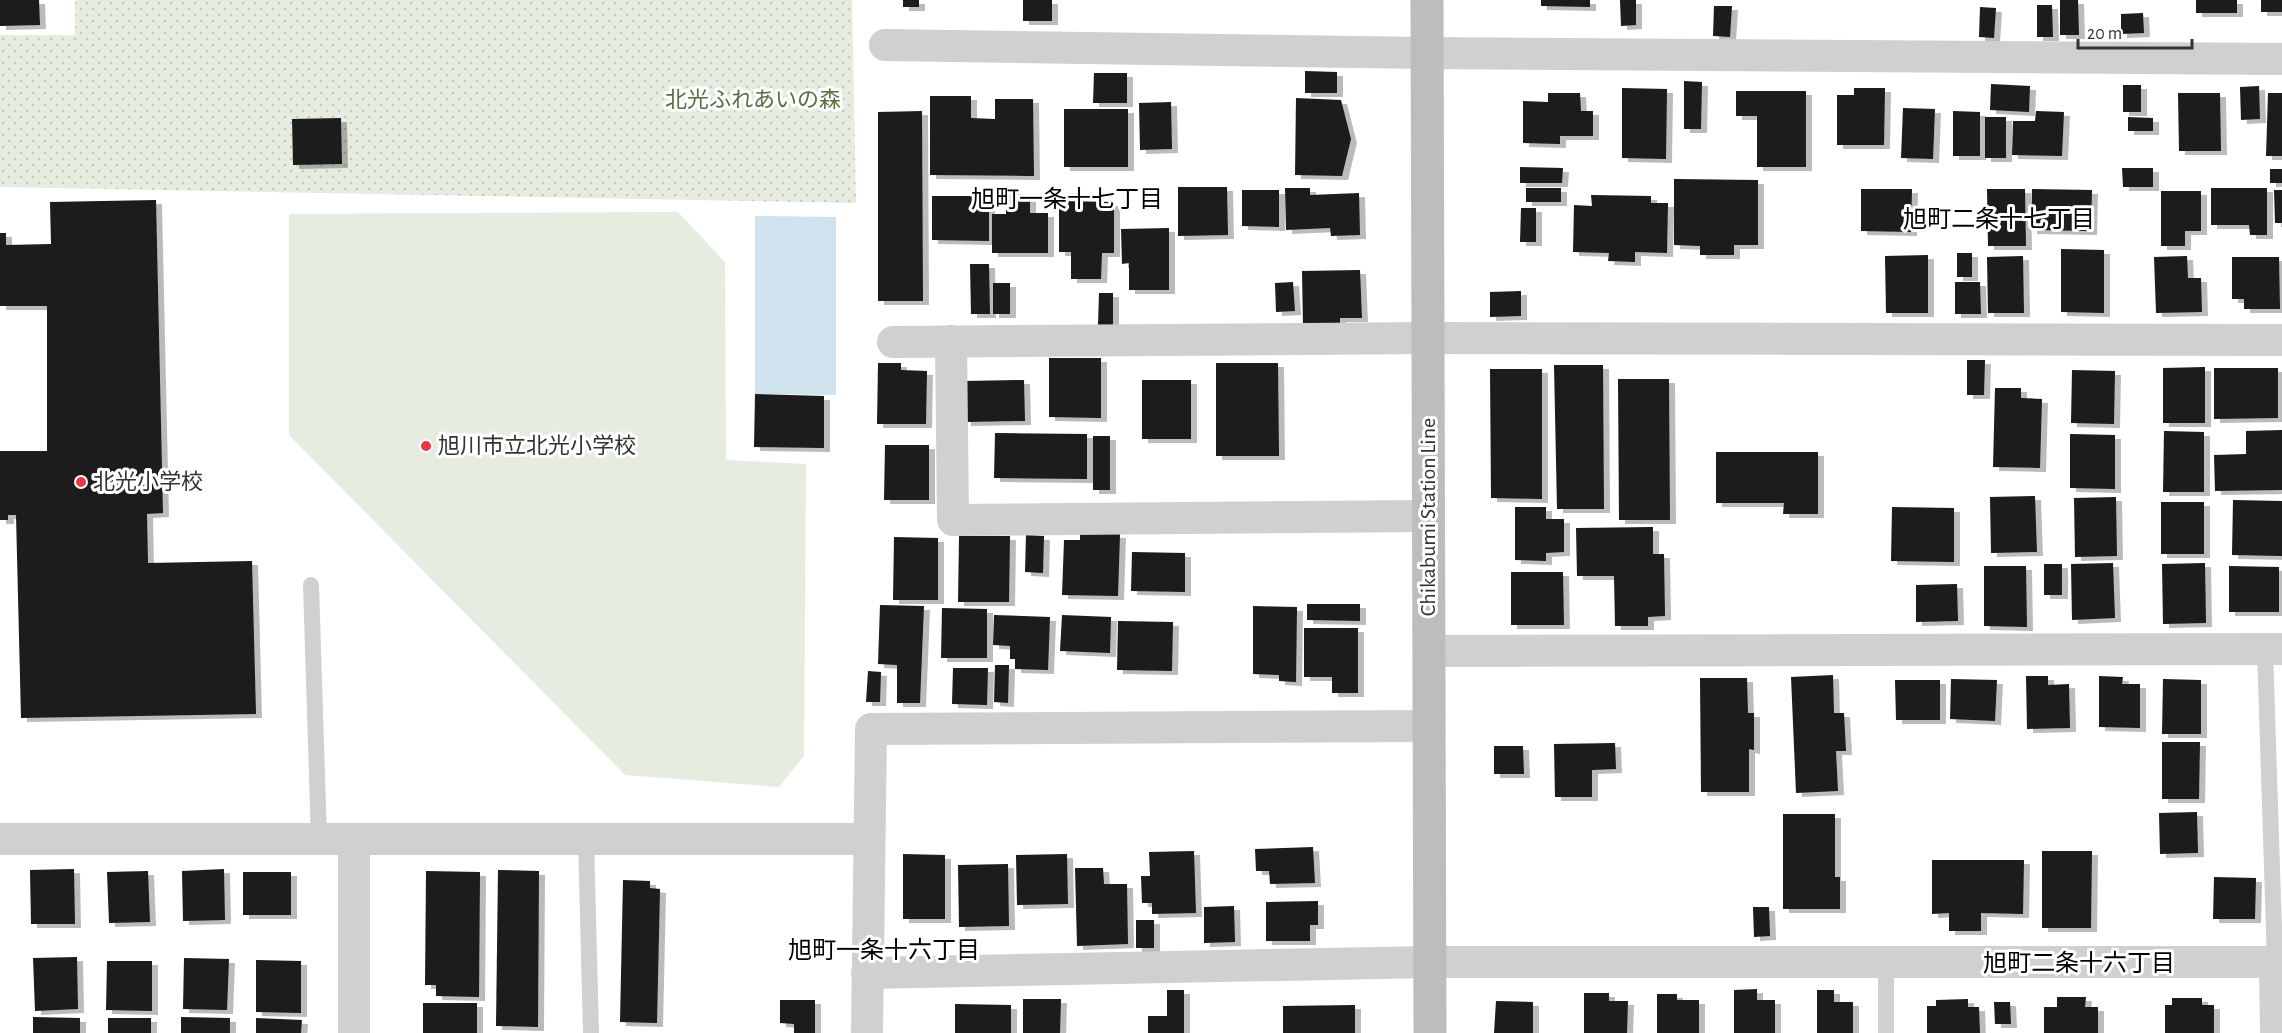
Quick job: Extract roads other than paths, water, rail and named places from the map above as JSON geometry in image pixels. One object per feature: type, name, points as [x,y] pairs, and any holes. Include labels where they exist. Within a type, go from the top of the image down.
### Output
[{"type":"main road","name":"Chikabumi Station Line","points":[[1427,0],[1430,1033]]},
{"type":"street","points":[[885,45],[1427,53],[2282,59]]},
{"type":"street","points":[[893,342],[1428,338],[2282,340]]},
{"type":"street","points":[[951,341],[953,520],[1429,516]]},
{"type":"street","points":[[1429,651],[2273,649]]},
{"type":"street","points":[[867,1033],[871,729],[1429,726]]},
{"type":"street","points":[[0,840],[869,839]]},
{"type":"street","points":[[354,840],[354,1033]]},
{"type":"street","points":[[867,973],[1430,962],[2279,962],[2276,1033]]},
{"type":"lane","points":[[310,585],[319,839]]},
{"type":"lane","points":[[2273,649],[2279,962]]},
{"type":"lane","points":[[586,840],[591,1033]]},
{"type":"lane","points":[[1886,962],[1887,1033]]},
{"type":"water","points":[[755,216],[836,217],[836,395],[755,394]]},
{"type":"place","name":"旭川市立北光小学校","points":[[426,446]]},
{"type":"place","name":"北光小学校","points":[[81,482]]},
{"type":"district","name":"旭町一条十七丁目","points":[[1067,200]]},
{"type":"district","name":"旭町二条十七丁目","points":[[1999,220]]},
{"type":"district","name":"旭町一条十六丁目","points":[[884,951]]},
{"type":"district","name":"旭町二条十六丁目","points":[[2079,964]]},
{"type":"park label","name":"北光ふれあいの森","points":[[753,100]]}]
